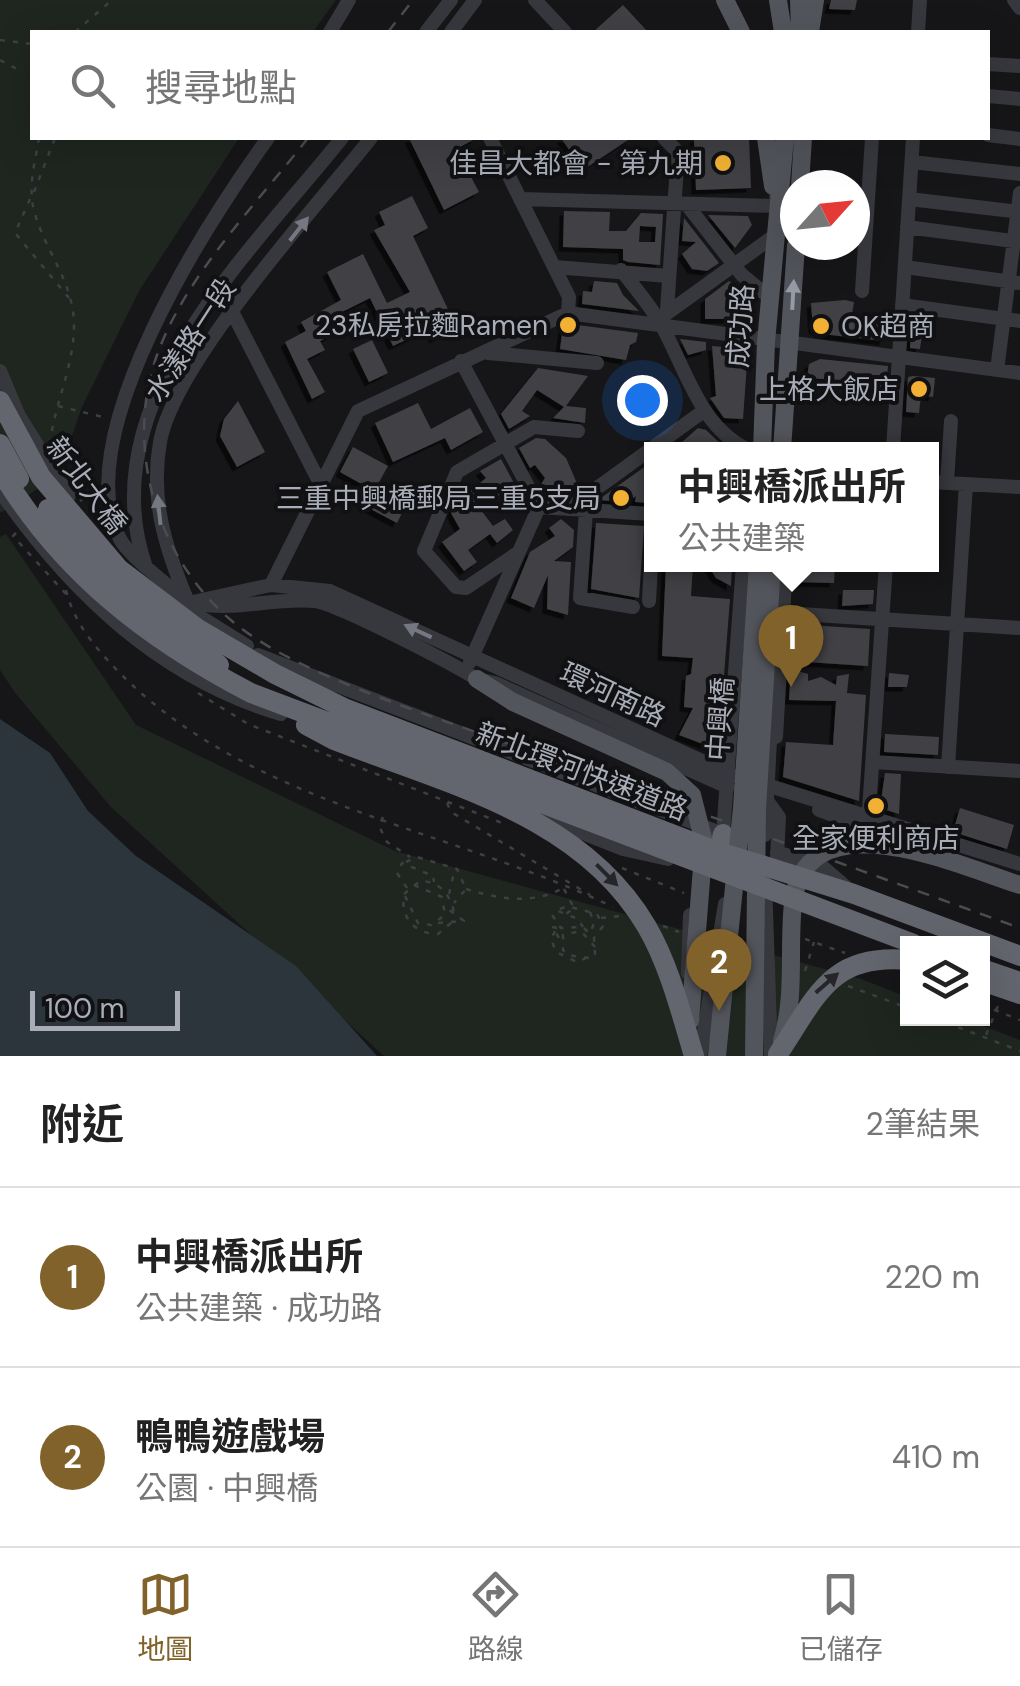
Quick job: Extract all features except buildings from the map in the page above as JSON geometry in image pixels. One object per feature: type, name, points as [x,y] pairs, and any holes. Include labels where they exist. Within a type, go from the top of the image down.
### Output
[{"type":"highway","name":"新北大橋","points":[[0,401],[40,477],[96,545],[145,592]]},
{"type":"highway","points":[[0,427],[37,494],[82,551],[136,602],[219,665]]},
{"type":"highway","points":[[0,444],[31,500],[99,581],[156,628],[219,665],[273,693],[590,814],[816,884],[841,885]]},
{"type":"highway","name":"新北環河快速道路","points":[[0,470],[73,568],[126,617],[180,656],[251,693],[900,939]]},
{"type":"highway","name":"新北環河快速道路","points":[[145,592],[198,629],[344,708],[717,852],[854,894],[1018,971]]},
{"type":"highway","points":[[251,693],[334,740],[513,809],[578,849],[630,900],[647,928],[698,1053]]},
{"type":"highway","points":[[717,852],[930,936]]},
{"type":"highway","points":[[774,1055],[815,993],[835,975],[880,958],[900,959]]},
{"type":"highway","points":[[990,959],[1018,971]]},
{"type":"highway","points":[[990,970],[1018,971]]},
{"type":"highway","points":[[990,979],[1018,971]]},
{"type":"main road","points":[[725,0],[739,30]]},
{"type":"main road","points":[[778,0],[783,30]]},
{"type":"main road","points":[[799,0],[806,30]]},
{"type":"main road","points":[[806,30],[812,0]]},
{"type":"main road","points":[[801,170],[803,140]]},
{"type":"main road","name":"成功路","points":[[756,442],[776,206],[774,141]]},
{"type":"main road","name":"成功路","points":[[786,442],[795,260]]},
{"type":"main road","name":"中興橋","points":[[717,1056],[742,808],[754,572]]},
{"type":"main road","name":"中興橋","points":[[754,1056],[757,810],[778,572]]},
{"type":"main road","points":[[471,676],[513,706],[667,772],[692,795],[704,842],[688,1002],[698,1053]]},
{"type":"main road","points":[[774,1055],[791,1006],[796,890],[821,856],[840,846],[873,842],[1020,888]]},
{"type":"street","points":[[331,30],[350,0]]},
{"type":"street","points":[[432,30],[451,0]]},
{"type":"street","points":[[453,30],[475,0]]},
{"type":"street","points":[[535,0],[563,30]]},
{"type":"street","points":[[734,0],[747,30]]},
{"type":"street","points":[[918,30],[920,0]]},
{"type":"street","points":[[1014,0],[1020,8]]},
{"type":"street","points":[[990,64],[1020,66]]},
{"type":"street","points":[[990,96],[1020,99]]},
{"type":"street","points":[[990,135],[1020,139]]},
{"type":"street","points":[[267,140],[213,214],[173,286],[126,392],[110,471],[112,512],[129,553],[143,559],[233,646],[717,852]]},
{"type":"street","name":"水漾路一段","points":[[143,559],[133,460],[169,366],[221,290],[340,140]]},
{"type":"street","name":"水漾路一段","points":[[188,602],[158,520],[160,438],[192,371],[232,313],[369,140]]},
{"type":"street","points":[[496,140],[520,199],[569,297],[568,313]]},
{"type":"street","points":[[665,318],[680,204],[678,152],[666,140]]},
{"type":"street","points":[[862,290],[872,140]]},
{"type":"street","points":[[893,442],[913,140]]},
{"type":"street","points":[[912,162],[1020,174]]},
{"type":"street","points":[[996,370],[1014,282],[1020,193]]},
{"type":"street","points":[[520,199],[776,206]]},
{"type":"street","points":[[909,199],[1019,212]]},
{"type":"street","points":[[680,204],[770,297]]},
{"type":"street","points":[[908,228],[1017,242]]},
{"type":"street","points":[[665,318],[774,236]]},
{"type":"street","points":[[554,267],[669,276]]},
{"type":"street","points":[[905,267],[1014,282]]},
{"type":"street","points":[[620,270],[665,318],[705,410],[723,432],[741,442]]},
{"type":"street","points":[[221,290],[321,485]]},
{"type":"street","points":[[902,306],[1020,320]]},
{"type":"street","points":[[271,585],[358,411],[568,313],[665,318],[766,342],[1020,373]]},
{"type":"street","points":[[487,352],[597,363]]},
{"type":"street","points":[[461,361],[539,507]]},
{"type":"street","points":[[0,371],[19,416],[65,492],[131,566],[166,596],[271,660],[306,692],[526,789]]},
{"type":"street","points":[[664,442],[705,410]]},
{"type":"street","points":[[947,482],[952,421]]},
{"type":"street","points":[[519,552],[466,588],[456,587],[424,551],[457,472],[534,427],[578,431]]},
{"type":"street","points":[[568,509],[644,457]]},
{"type":"street","points":[[939,482],[1020,487]]},
{"type":"street","points":[[948,766],[966,484]]},
{"type":"street","points":[[0,492],[52,562],[91,602],[189,677],[236,700],[526,789]]},
{"type":"street","points":[[539,507],[644,514]]},
{"type":"street","points":[[471,676],[472,656],[539,507]]},
{"type":"street","points":[[586,510],[580,598],[633,607]]},
{"type":"street","points":[[143,559],[184,637],[231,678],[337,737],[622,849],[717,852]]},
{"type":"street","points":[[649,601],[651,572]]},
{"type":"street","points":[[717,852],[729,781],[742,572]]},
{"type":"street","points":[[698,1053],[736,809],[753,572]]},
{"type":"street","points":[[774,1055],[764,847],[779,572]]},
{"type":"street","points":[[729,781],[773,787],[784,613],[780,572]]},
{"type":"street","points":[[868,823],[885,572]]},
{"type":"street","name":"環河南路","points":[[188,602],[271,585],[330,591],[729,781]]},
{"type":"street","name":"環河南路","points":[[188,602],[222,609],[275,599],[321,602],[471,676],[729,781],[773,787],[868,823],[1020,864]]},
{"type":"street","points":[[784,613],[1020,628]]},
{"type":"street","points":[[873,762],[1020,772]]},
{"type":"street","points":[[754,782],[779,817],[775,871],[900,938]]},
{"type":"street","name":"環河南路","points":[[754,782],[1020,877]]},
{"type":"street","points":[[841,885],[1018,971]]},
{"type":"path","points":[[78,30],[112,0]]},
{"type":"path","points":[[0,40],[30,44]]},
{"type":"path","points":[[0,60],[19,70]]},
{"type":"path","points":[[38,140],[33,211],[56,256],[71,300],[73,344],[50,444]]},
{"type":"path","points":[[54,140],[15,233],[71,300]]},
{"type":"path","points":[[57,406],[106,418]]},
{"type":"path","points":[[72,506],[99,486]]},
{"type":"path","points":[[20,530],[14,536],[67,595]]},
{"type":"path","points":[[64,579],[80,625],[106,659],[201,741],[256,770],[383,817],[432,841],[596,898]]},
{"type":"path","points":[[589,780],[607,786]]},
{"type":"path","points":[[447,803],[451,812],[628,913],[613,920],[574,908],[552,916],[568,932],[581,931],[597,950]]},
{"type":"path","points":[[383,817],[378,826],[382,836],[411,858],[448,866],[462,874],[466,889]]},
{"type":"path","points":[[404,894],[418,923],[464,921],[446,908],[438,893],[410,886],[396,869],[411,858]]},
{"type":"path","points":[[415,867],[428,860]]},
{"type":"path","points":[[406,862],[433,876],[454,912]]},
{"type":"path","points":[[448,866],[453,877],[448,896]]},
{"type":"path","points":[[434,883],[410,886],[404,894],[402,910],[422,933],[438,934],[450,923]]},
{"type":"path","points":[[466,889],[517,899],[548,896],[564,888]]},
{"type":"path","points":[[564,888],[574,908]]},
{"type":"path","points":[[452,904],[466,889]]},
{"type":"path","points":[[438,923],[446,908]]},
{"type":"path","points":[[566,914],[574,908]]},
{"type":"path","points":[[558,911],[578,918],[594,938],[597,950]]},
{"type":"path","points":[[590,912],[594,923],[590,932]]},
{"type":"path","points":[[594,938],[603,926],[600,918]]},
{"type":"path","points":[[661,925],[692,937]]},
{"type":"path","points":[[804,938],[808,926]]},
{"type":"path","points":[[583,927],[552,927],[568,956],[591,958]]},
{"type":"path","points":[[555,932],[551,939],[560,956],[577,962],[591,958],[597,950]]},
{"type":"path","points":[[561,942],[568,932]]},
{"type":"path","points":[[804,972],[814,942]]},
{"type":"path","points":[[990,1008],[1020,1020]]},
{"type":"path","points":[[985,1038],[996,1010]]},
{"type":"path","points":[[954,1026],[1020,1051]]},
{"type":"shaded area","points":[[0,0],[336,0],[314,30],[30,30],[30,140],[238,140],[139,291],[82,407],[58,476],[0,513]]},
{"type":"shaded area","points":[[6,534],[136,725],[395,851],[861,979],[900,994],[900,1026],[983,1026],[1020,1040],[1020,1056],[384,1056],[111,807],[16,694],[0,670],[0,537]]},
{"type":"shaded area","points":[[0,719],[50,753],[88,811],[136,856],[296,966],[377,1056],[0,1056]]},
{"type":"railway","points":[[390,30],[413,0]]},
{"type":"railway","points":[[306,140],[193,285],[159,350],[149,383],[145,416],[149,482],[171,544],[208,598],[258,640],[363,691],[1020,928]]},
{"type":"place","name":"佳昌大都會 - 第九期","points":[[723,163]]},
{"type":"place","name":"23私房拉麵Ramen","points":[[568,325]]},
{"type":"place","name":"OK超商","points":[[821,326]]},
{"type":"place","name":"上格大飯店","points":[[919,389]]},
{"type":"place","name":"三重中興橋郵局三重5支局","points":[[621,498]]},
{"type":"place","name":"中興橋派出所","points":[[791,687]]},
{"type":"place","name":"全家便利商店","points":[[876,806]]},
{"type":"place","name":"鴨鴨遊戲場","points":[[719,1011]]}]
